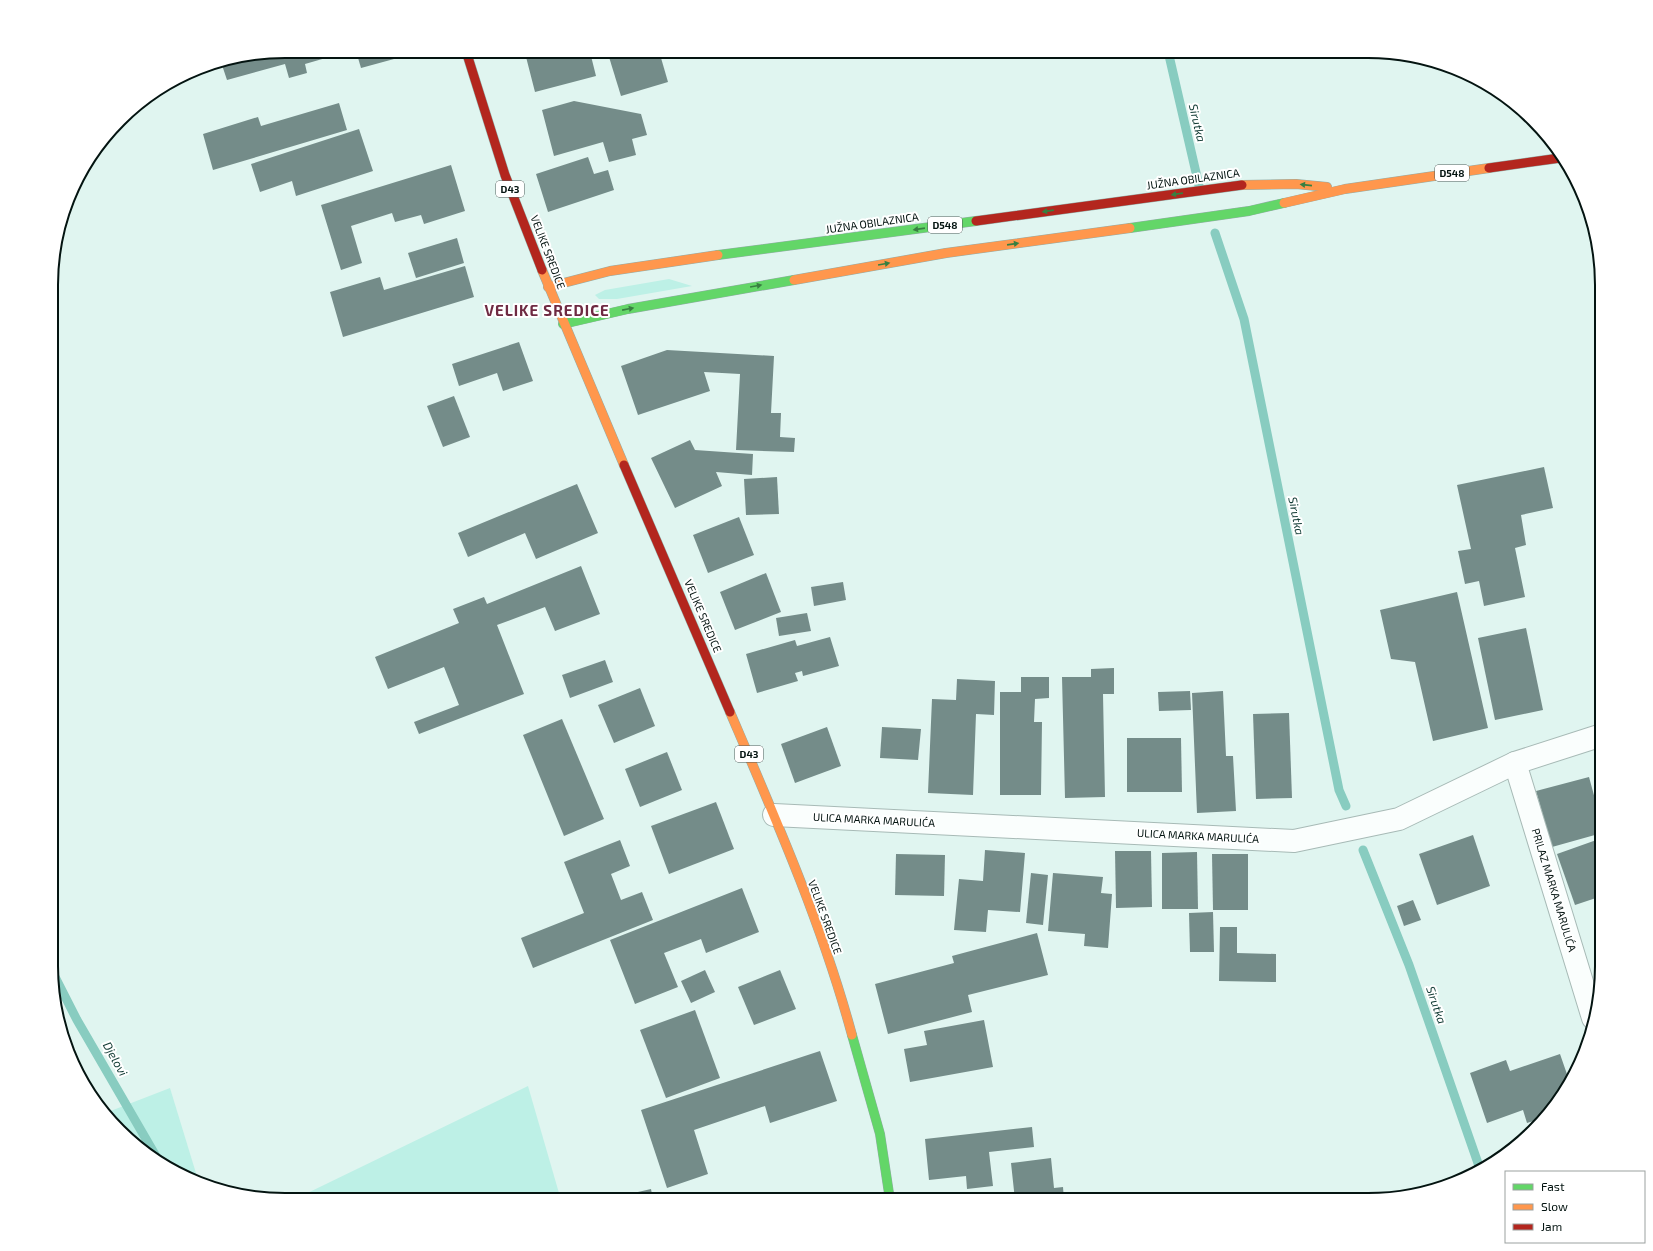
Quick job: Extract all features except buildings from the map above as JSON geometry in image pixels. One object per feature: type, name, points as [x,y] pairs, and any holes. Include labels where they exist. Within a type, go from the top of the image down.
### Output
[{"type":"main road","name":"VELIKE SREDICE","points":[[468,58],[505,175],[548,288],[774,815],[811,911],[845,1008],[880,1134],[889,1193]]},
{"type":"main road","name":"JUŽNA OBILAZNICA","points":[[563,324],[628,308],[946,253],[1248,211],[1345,189],[1557,158]]},
{"type":"main road","name":"JUŽNA OBILAZNICA","points":[[548,288],[632,267],[1249,184],[1296,184],[1345,189]]},
{"type":"street","name":"ULICA MARKA MARULIĆA","points":[[774,815],[1294,841],[1398,818],[1515,763],[1595,737]]},
{"type":"street","name":"PRILAZ MARKA MARULIĆA","points":[[1515,763],[1591,1011]]},
{"type":"green space","points":[[669,279],[692,286],[617,299],[599,299],[595,295],[605,290]]},
{"type":"green space","points":[[528,1086],[559,1193],[307,1193]]},
{"type":"green space","points":[[170,1088],[197,1175],[171,1163],[159,1155],[135,1137],[110,1111]]},
{"type":"waterway","name":"Sirutka","points":[[1170,58],[1200,190]]},
{"type":"waterway","name":"Sirutka","points":[[1215,233],[1244,319],[1339,790],[1346,806]]},
{"type":"waterway","name":"Sirutka","points":[[1363,850],[1409,965],[1479,1165]]},
{"type":"waterway","name":"Djelovi","points":[[58,983],[77,1020],[152,1150]]},
{"type":"traffic: fast","points":[[1130,228],[1249,211],[1284,203]]},
{"type":"traffic: fast","points":[[718,255],[976,221]]},
{"type":"traffic: fast","points":[[563,324],[628,309],[794,280]]},
{"type":"traffic: fast","points":[[852,1035],[880,1134],[889,1193]]},
{"type":"traffic: slow","points":[[1284,203],[1345,189],[1489,168]]},
{"type":"traffic: slow","points":[[1242,185],[1296,184],[1327,187]]},
{"type":"traffic: slow","points":[[794,280],[946,253],[1130,228]]},
{"type":"traffic: slow","points":[[548,287],[610,271],[718,255]]},
{"type":"traffic: slow","points":[[542,270],[624,465]]},
{"type":"traffic: slow","points":[[730,712],[797,871],[827,952],[852,1035]]},
{"type":"traffic: jam","points":[[468,58],[505,175],[542,270]]},
{"type":"traffic: jam","points":[[1489,168],[1557,158]]},
{"type":"traffic: jam","points":[[976,221],[1242,185]]},
{"type":"traffic: jam","points":[[624,465],[730,712]]},
{"type":"district","name":"VELIKE SREDICE","points":[[547,311]]}]
